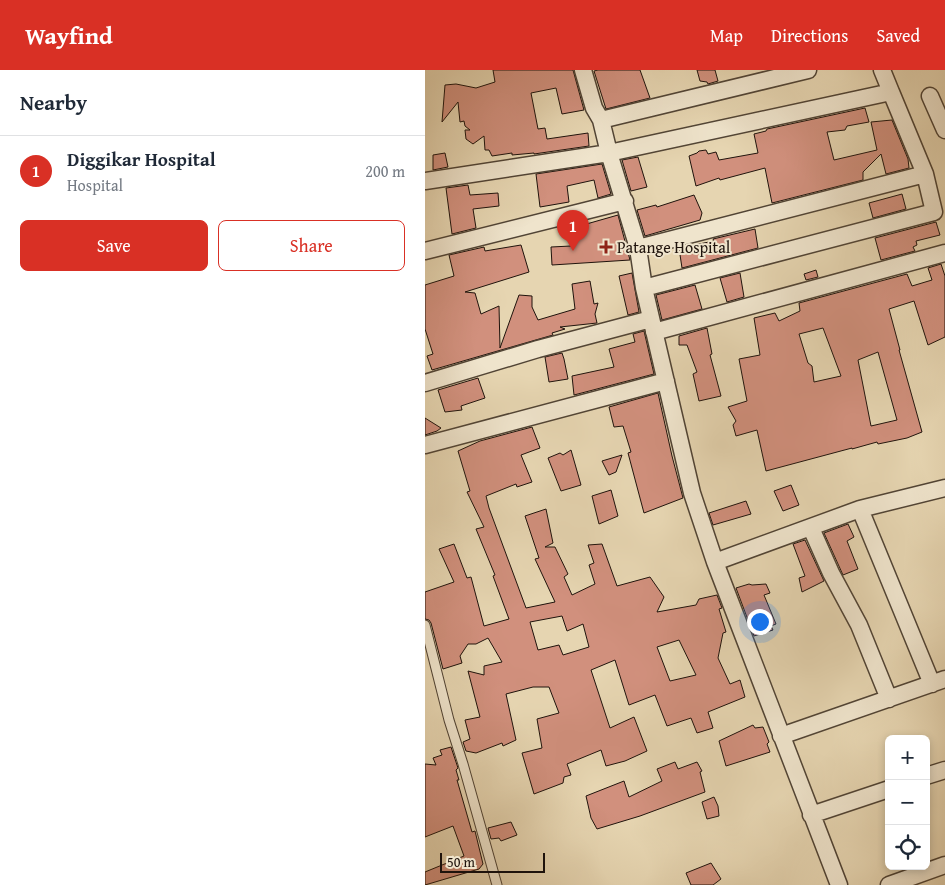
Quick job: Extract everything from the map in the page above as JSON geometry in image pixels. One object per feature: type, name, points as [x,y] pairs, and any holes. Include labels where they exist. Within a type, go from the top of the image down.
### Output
[{"type":"street","points":[[583,70],[594,108],[601,120],[609,153],[625,201],[692,493],[715,562],[839,885]]},
{"type":"street","points":[[601,120],[807,70]]},
{"type":"street","points":[[644,288],[934,212],[925,174],[883,70]]},
{"type":"street","points":[[425,181],[609,153],[891,92]]},
{"type":"street","points":[[929,96],[945,130]]},
{"type":"street","points":[[637,248],[925,174]]},
{"type":"street","points":[[425,251],[625,201]]},
{"type":"street","points":[[425,383],[538,349],[653,326],[945,253]]},
{"type":"street","points":[[425,445],[666,381]]},
{"type":"street","points":[[715,562],[860,509],[945,488]]},
{"type":"street","points":[[781,736],[939,681],[860,509]]},
{"type":"street","points":[[811,528],[831,573],[859,626],[889,699]]},
{"type":"street","points":[[930,775],[945,770]]},
{"type":"street","points":[[811,815],[885,790]]},
{"type":"street","points":[[889,885],[945,865]]},
{"type":"lane","points":[[425,625],[449,720],[497,885]]},
{"type":"building","points":[[493,70],[573,70],[584,110],[562,114],[556,88],[531,93],[538,129],[545,128],[547,139],[588,133],[589,146],[534,154],[512,155],[512,153],[492,156],[489,150],[485,150],[484,136],[473,144],[466,139],[465,130],[470,130],[465,126],[464,121],[460,122],[458,102],[442,122],[445,85],[456,84],[476,88],[495,82]]},
{"type":"building","points":[[640,70],[650,98],[606,109],[594,71]]},
{"type":"building","points":[[697,70],[715,70],[718,81],[708,84],[707,82],[700,81]]},
{"type":"building","points":[[865,108],[869,122],[847,126],[845,130],[827,132],[834,160],[877,150],[871,122],[892,120],[908,159],[909,168],[886,174],[881,154],[863,172],[863,180],[772,203],[765,168],[720,180],[719,178],[696,186],[689,156],[699,151],[706,150],[708,154],[716,152],[719,160],[758,153],[754,134],[766,131],[767,129]]},
{"type":"building","points":[[445,153],[448,167],[433,170],[433,155]]},
{"type":"building","points":[[638,157],[647,187],[631,191],[622,160]]},
{"type":"building","points":[[602,164],[611,194],[598,198],[594,180],[567,186],[569,202],[540,207],[536,174]]},
{"type":"building","points":[[468,185],[470,195],[498,193],[499,206],[473,209],[476,228],[452,234],[446,188]]},
{"type":"building","points":[[902,194],[906,209],[873,218],[869,203]]},
{"type":"building","points":[[694,195],[702,213],[700,220],[645,236],[637,210],[656,205],[657,207]]},
{"type":"building","points":[[618,215],[630,260],[552,265],[551,247],[571,246],[569,229]]},
{"type":"building","points":[[936,222],[940,235],[916,241],[917,245],[913,247],[915,251],[881,260],[875,238]]},
{"type":"building","points":[[755,229],[758,248],[682,268],[679,248],[714,241],[713,239]]},
{"type":"building","points":[[521,245],[529,272],[465,292],[475,293],[481,314],[499,306],[500,348],[519,295],[532,296],[532,307],[538,320],[575,309],[572,284],[590,281],[594,304],[598,303],[595,314],[597,323],[560,327],[565,329],[552,333],[553,335],[432,370],[427,356],[433,354],[425,329],[425,285],[454,276],[449,255],[484,247],[485,251]]},
{"type":"building","points":[[941,264],[945,276],[945,337],[928,345],[914,301],[889,309],[922,432],[907,438],[878,444],[877,442],[766,471],[757,430],[736,436],[733,425],[736,421],[728,407],[747,401],[739,359],[760,355],[754,318],[775,313],[779,321],[800,311],[799,303],[907,274],[912,286],[932,280],[928,268]],"holes":[[[823,328],[841,376],[814,382],[812,366],[808,363],[799,334]],[[878,352],[897,420],[871,426],[858,360]]]},
{"type":"building","points":[[816,270],[818,277],[806,280],[804,274]]},
{"type":"building","points":[[632,273],[639,312],[628,315],[619,276]]},
{"type":"building","points":[[740,273],[744,297],[727,302],[720,278]]},
{"type":"building","points":[[695,285],[702,309],[662,320],[656,295]]},
{"type":"building","points":[[707,328],[712,354],[710,355],[721,396],[699,401],[693,374],[697,372],[687,345],[679,345],[679,336]]},
{"type":"building","points":[[644,331],[654,374],[574,395],[572,376],[614,367],[609,349],[635,342],[633,334]]},
{"type":"building","points":[[562,353],[568,379],[549,382],[545,357]]},
{"type":"building","points":[[478,378],[485,398],[461,406],[462,410],[445,412],[438,390]]},
{"type":"building","points":[[658,393],[683,498],[644,513],[628,453],[631,452],[623,426],[614,427],[609,407]]},
{"type":"building","points":[[425,418],[441,428],[425,435]]},
{"type":"building","points":[[532,427],[540,448],[521,455],[532,482],[517,487],[516,484],[486,496],[526,608],[555,602],[535,559],[539,558],[525,516],[546,509],[553,543],[545,547],[555,547],[568,574],[564,577],[572,595],[595,584],[589,565],[594,563],[588,545],[602,544],[617,586],[650,577],[664,597],[657,612],[696,605],[699,599],[717,595],[722,608],[719,609],[726,632],[723,633],[718,658],[730,684],[740,680],[745,697],[708,712],[713,728],[697,733],[691,718],[667,726],[655,695],[629,705],[615,660],[591,670],[610,728],[634,717],[647,751],[625,761],[606,766],[601,750],[567,764],[571,775],[564,777],[563,783],[534,794],[522,753],[542,748],[537,719],[559,713],[549,687],[533,687],[506,694],[516,740],[503,746],[502,743],[476,753],[466,751],[463,742],[470,739],[465,720],[480,717],[468,671],[484,675],[484,666],[502,662],[488,638],[476,644],[468,644],[460,656],[462,663],[443,669],[431,623],[425,619],[425,592],[454,582],[439,549],[454,544],[467,578],[471,577],[484,626],[509,619],[493,576],[495,575],[476,529],[484,527],[467,492],[470,491],[458,451],[480,441]],"holes":[[[562,616],[567,631],[583,624],[589,647],[563,655],[559,645],[538,650],[530,622]],[[679,640],[696,675],[670,681],[657,647]]]},
{"type":"building","points":[[571,450],[581,485],[561,491],[548,458],[560,453],[563,455]]},
{"type":"building","points":[[622,455],[616,472],[609,475],[602,461]]},
{"type":"building","points":[[791,485],[799,505],[783,511],[774,491]]},
{"type":"building","points":[[611,490],[618,516],[599,524],[592,496]]},
{"type":"building","points":[[746,501],[751,514],[713,525],[709,513]]},
{"type":"building","points":[[848,524],[854,537],[847,541],[858,569],[843,575],[824,533]]},
{"type":"building","points":[[805,540],[824,581],[802,592],[799,578],[805,576],[793,544]]},
{"type":"building","points":[[749,584],[766,584],[770,593],[764,595],[776,624],[771,626],[773,630],[754,636],[736,588]]},
{"type":"building","points":[[753,725],[755,728],[763,727],[769,742],[767,744],[770,752],[726,766],[719,741]]},
{"type":"building","points":[[451,747],[458,768],[456,770],[459,780],[457,780],[472,832],[475,831],[483,864],[479,869],[425,885],[425,872],[464,856],[453,826],[425,837],[425,764],[436,765],[433,758],[442,755],[440,750]]},
{"type":"building","points":[[675,762],[678,769],[697,762],[702,771],[700,772],[705,792],[640,816],[597,829],[591,818],[586,796],[624,781],[629,797],[662,781],[657,769]]},
{"type":"building","points":[[714,797],[718,806],[719,816],[707,819],[702,802]]},
{"type":"building","points":[[511,822],[517,835],[501,841],[499,838],[491,839],[488,828]]},
{"type":"building","points":[[711,863],[721,879],[713,885],[691,885],[686,873]]},
{"type":"place","name":"Patange Hospital","points":[[606,247]]},
{"type":"place","name":"Diggikar Hospital","points":[[573,251]]}]
